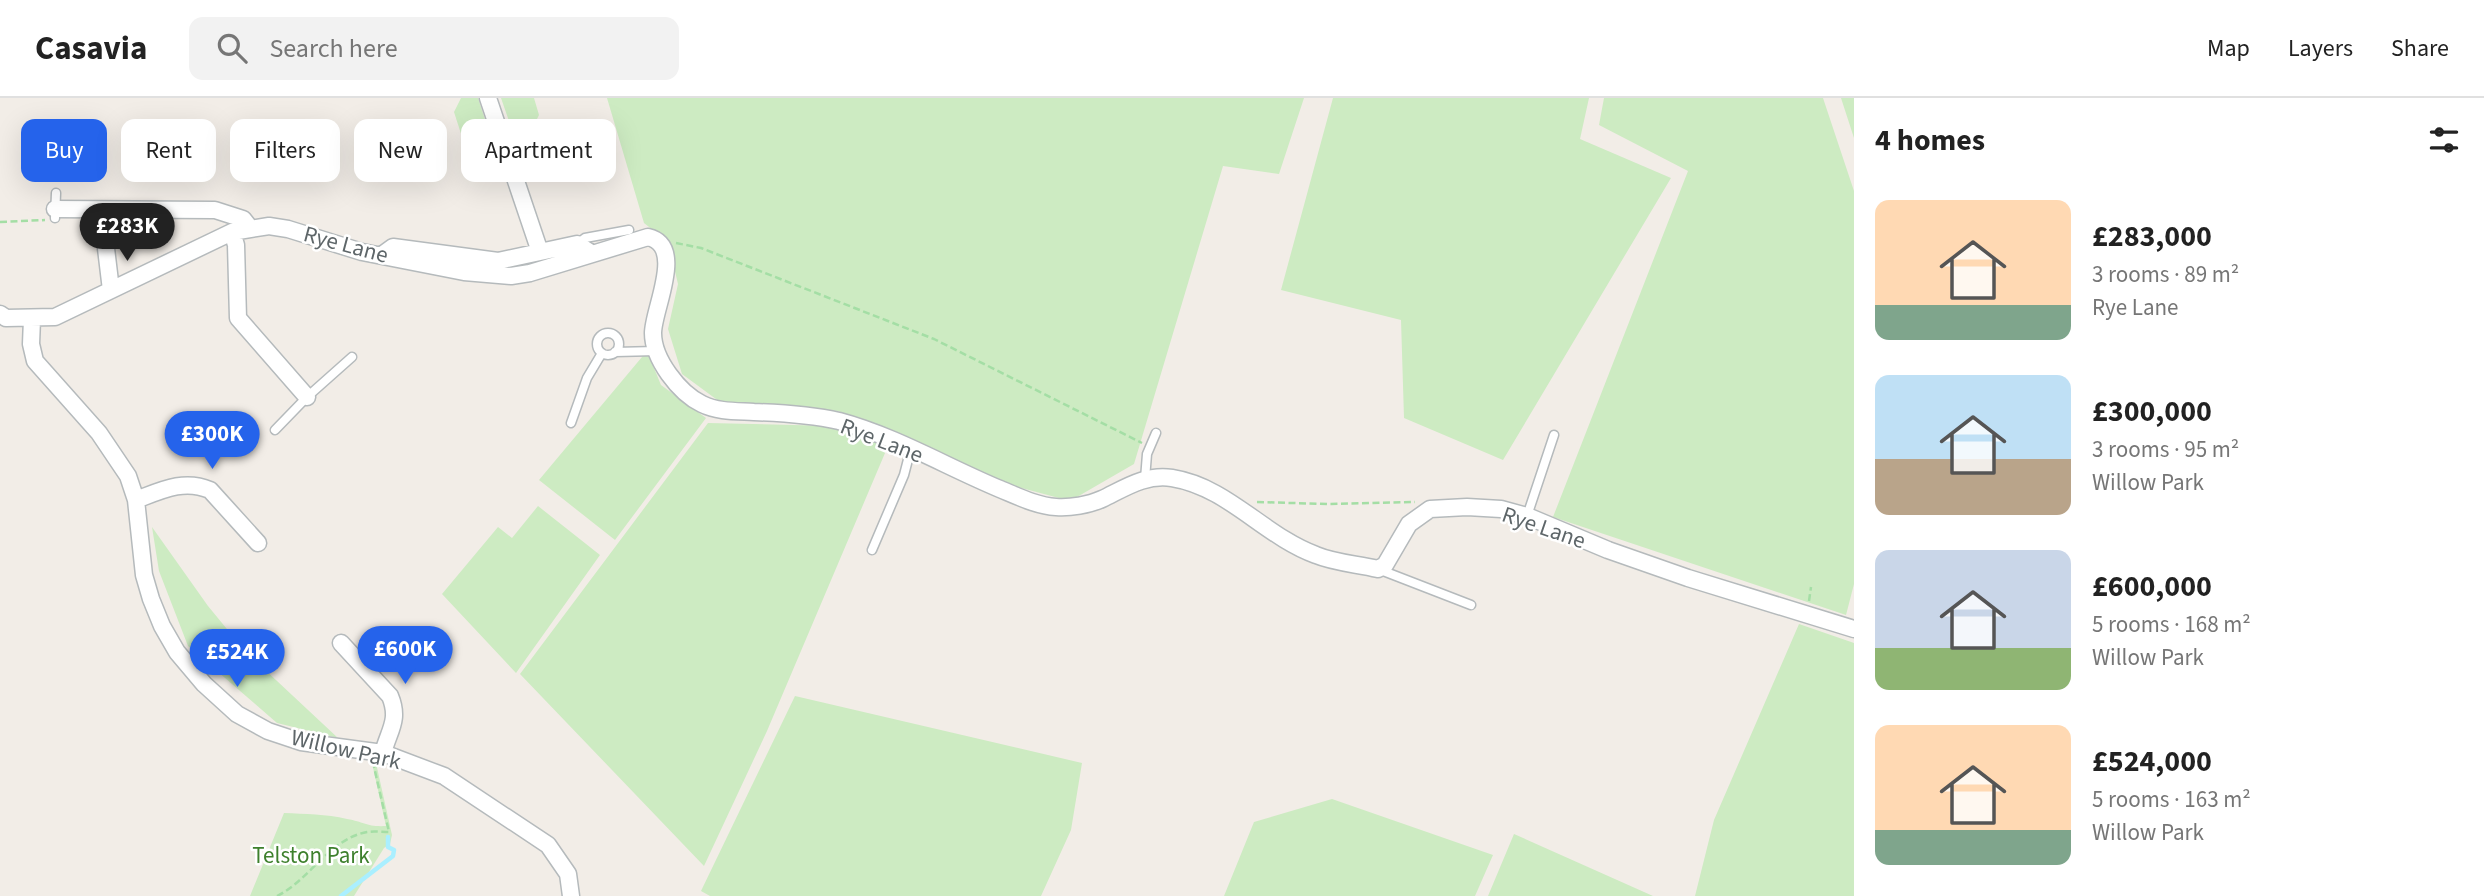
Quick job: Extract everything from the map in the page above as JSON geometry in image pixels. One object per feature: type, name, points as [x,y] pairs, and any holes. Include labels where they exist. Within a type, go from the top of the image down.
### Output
[{"type":"street","points":[[488,98],[540,252]]},
{"type":"street","points":[[55,207],[215,210],[243,219],[251,229]]},
{"type":"street","name":"Rye Lane","points":[[0,314],[6,318],[55,317],[232,232],[269,226],[381,255],[464,272],[511,276],[530,273],[643,237],[652,238],[659,243]]},
{"type":"street","points":[[232,232],[236,245],[238,318],[307,397]]},
{"type":"street","points":[[106,240],[111,290]]},
{"type":"street","points":[[656,351],[654,325],[666,275],[665,251],[659,243]]},
{"type":"street","points":[[381,255],[393,247],[498,261],[577,244],[592,253]]},
{"type":"street","name":"Willow Park","points":[[32,319],[31,344],[35,361],[115,455],[128,476],[136,500],[144,575],[151,599],[177,652],[204,684],[237,714],[268,731],[301,742],[377,751],[444,776],[548,845],[568,874],[571,896]]},
{"type":"street","name":"Rye Lane","points":[[656,351],[662,365],[676,382],[701,404],[720,410],[779,413],[838,421],[911,448],[1020,497],[1055,507],[1082,505],[1100,500],[1145,479],[1171,477],[1195,484],[1231,501],[1275,533],[1316,556],[1378,569]]},
{"type":"street","points":[[136,500],[177,486],[200,486],[210,490],[258,543]]},
{"type":"street","points":[[1378,569],[1385,565],[1409,524],[1430,509]]},
{"type":"street","name":"Rye Lane","points":[[1430,509],[1501,509],[1527,516],[1608,550],[1665,570],[1854,629]]},
{"type":"street","points":[[341,643],[390,696],[393,705],[394,721],[377,751]]},
{"type":"lane","points":[[577,244],[585,238],[629,230]]},
{"type":"lane","points":[[615,352],[619,346],[618,339],[608,333],[601,336],[598,348],[609,355],[615,352],[656,351]]},
{"type":"lane","points":[[571,423],[587,378],[603,353]]},
{"type":"lane","points":[[275,430],[352,357]]},
{"type":"lane","points":[[1145,479],[1147,454],[1156,433]]},
{"type":"lane","points":[[1527,516],[1554,435]]},
{"type":"lane","points":[[872,550],[904,475],[911,448]]},
{"type":"lane","points":[[1378,569],[1471,606]]},
{"type":"path","points":[[659,243],[701,248],[934,339],[1142,443],[1147,454]]},
{"type":"path","points":[[1258,502],[1414,502],[1430,509]]},
{"type":"path","points":[[277,896],[310,872],[344,841],[366,832],[389,832],[377,751]]},
{"type":"green space","points":[[461,98],[478,98],[485,119],[461,119],[461,134],[454,112]]},
{"type":"green space","points":[[501,98],[534,98],[539,115],[537,119],[508,119]]},
{"type":"green space","points":[[607,98],[1304,98],[1279,174],[1223,166],[1134,464],[1070,501],[1007,484],[838,411],[720,402],[682,374],[668,329],[678,284],[668,242],[644,223],[616,128],[616,119],[613,119]]},
{"type":"green space","points":[[1333,98],[1589,98],[1580,139],[1671,178],[1503,460],[1404,418],[1401,320],[1281,290]]},
{"type":"green space","points":[[1604,98],[1823,98],[1854,191],[1854,584],[1846,615],[1553,517],[1688,171],[1599,125]]},
{"type":"green space","points":[[1841,98],[1854,98],[1854,138]]},
{"type":"green space","points":[[647,351],[661,385],[706,418],[615,540],[539,480]]},
{"type":"green space","points":[[708,423],[834,426],[888,446],[767,731],[704,866],[520,674]]},
{"type":"green space","points":[[538,506],[600,555],[516,673],[442,594],[498,527],[512,538]]},
{"type":"green space","points":[[152,527],[208,606],[245,651],[338,738],[277,723],[188,646],[159,571]]},
{"type":"green space","points":[[1799,624],[1854,643],[1854,896],[1695,896],[1714,820]]},
{"type":"green space","points":[[795,696],[1082,763],[1071,830],[1041,896],[710,896],[701,891]]},
{"type":"green space","name":"Telston Park","points":[[372,763],[376,763],[392,835],[390,844],[384,848],[354,896],[250,896],[284,813],[316,814],[386,826]]},
{"type":"green space","points":[[1332,799],[1493,855],[1475,896],[1224,896],[1254,822]]},
{"type":"green space","points":[[1514,834],[1653,896],[1488,896]]},
{"type":"waterway","points":[[341,896],[393,856],[394,850],[388,847],[388,837]]}]
